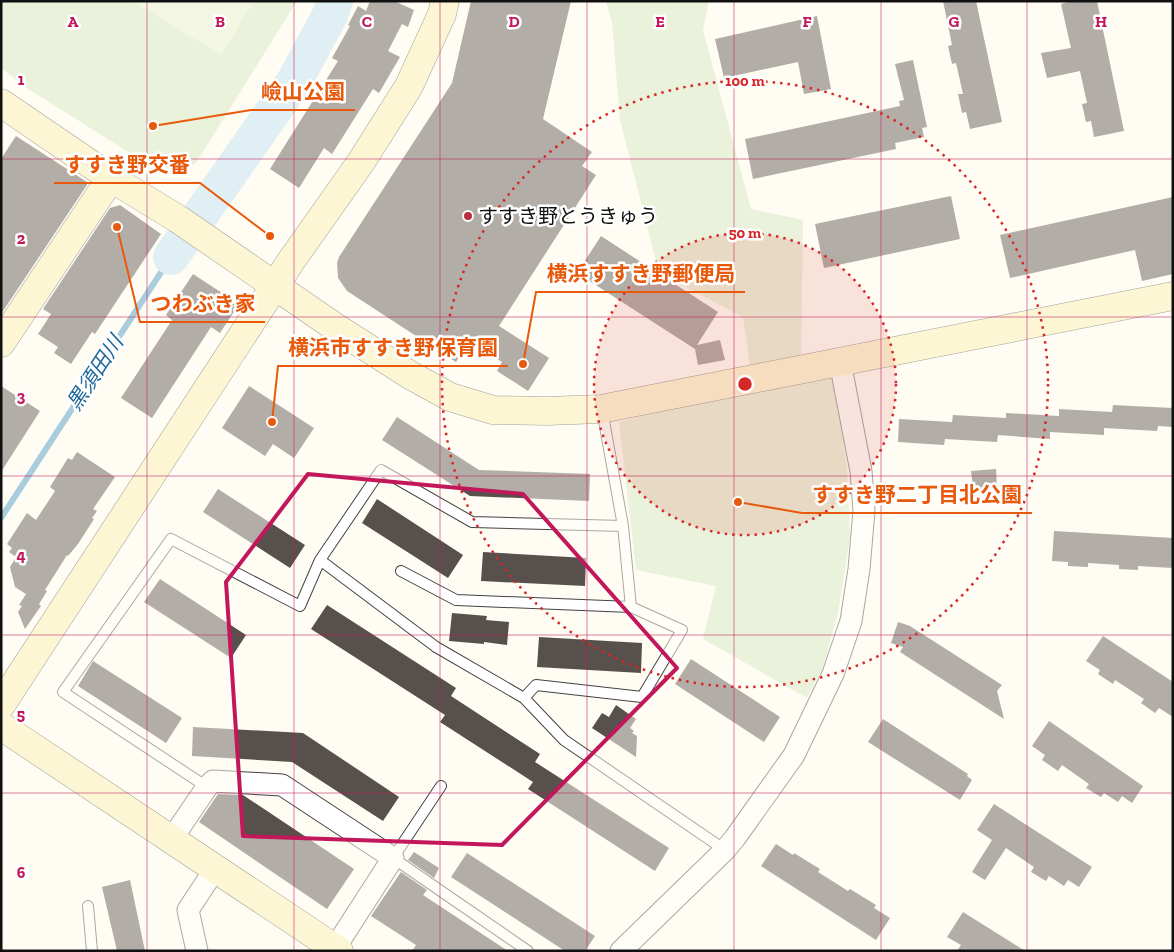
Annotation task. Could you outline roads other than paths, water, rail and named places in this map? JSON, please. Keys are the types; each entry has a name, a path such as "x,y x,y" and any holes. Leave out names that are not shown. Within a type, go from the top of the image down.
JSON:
{"street":[{"path":"1,705 275,286 361,162 409,86 442,14 445,1"},
{"path":"1,103 402,370 450,397 493,410 547,411 602,408 1173,296"},
{"path":"1,343 111,178"},
{"path":"621,951 725,850 794,755 834,674 851,621 859,569 864,511 861,471 840,362"},
{"path":"1,726 171,840 336,950 393,858 282,784 213,780 171,840"},
{"path":"197,951 188,910 215,869"}],"lane":[{"path":"602,408 623,526 631,607"},
{"path":"207,787 63,692 171,539 300,606 320,560 381,470 472,522 623,526"},
{"path":"320,560 436,647 524,698 564,740 725,850"},
{"path":"402,571 456,600 631,607 682,630 642,697 536,686 524,698"},
{"path":"441,786 393,858 528,951"},
{"path":"88,906 92,951"}],"waterway":[{"name":"黒須田川","path":"171,257 295,80 330,15 335,1"},
{"name":"黒須田川","path":"1,518 171,257"}],"place":[{"name":"嶮山公園","path":"153,126"},
{"name":"すすき野とうきゅう","path":"468,216"},
{"name":"つわぶき家","path":"117,227"},
{"name":"すすき野交番","path":"270,236"},
{"name":"横浜すすき野郵便局","path":"523,364"},
{"name":"横浜市すすき野保育園","path":"272,422"},
{"name":"すすき野二丁目北公園","path":"738,502"}]}
